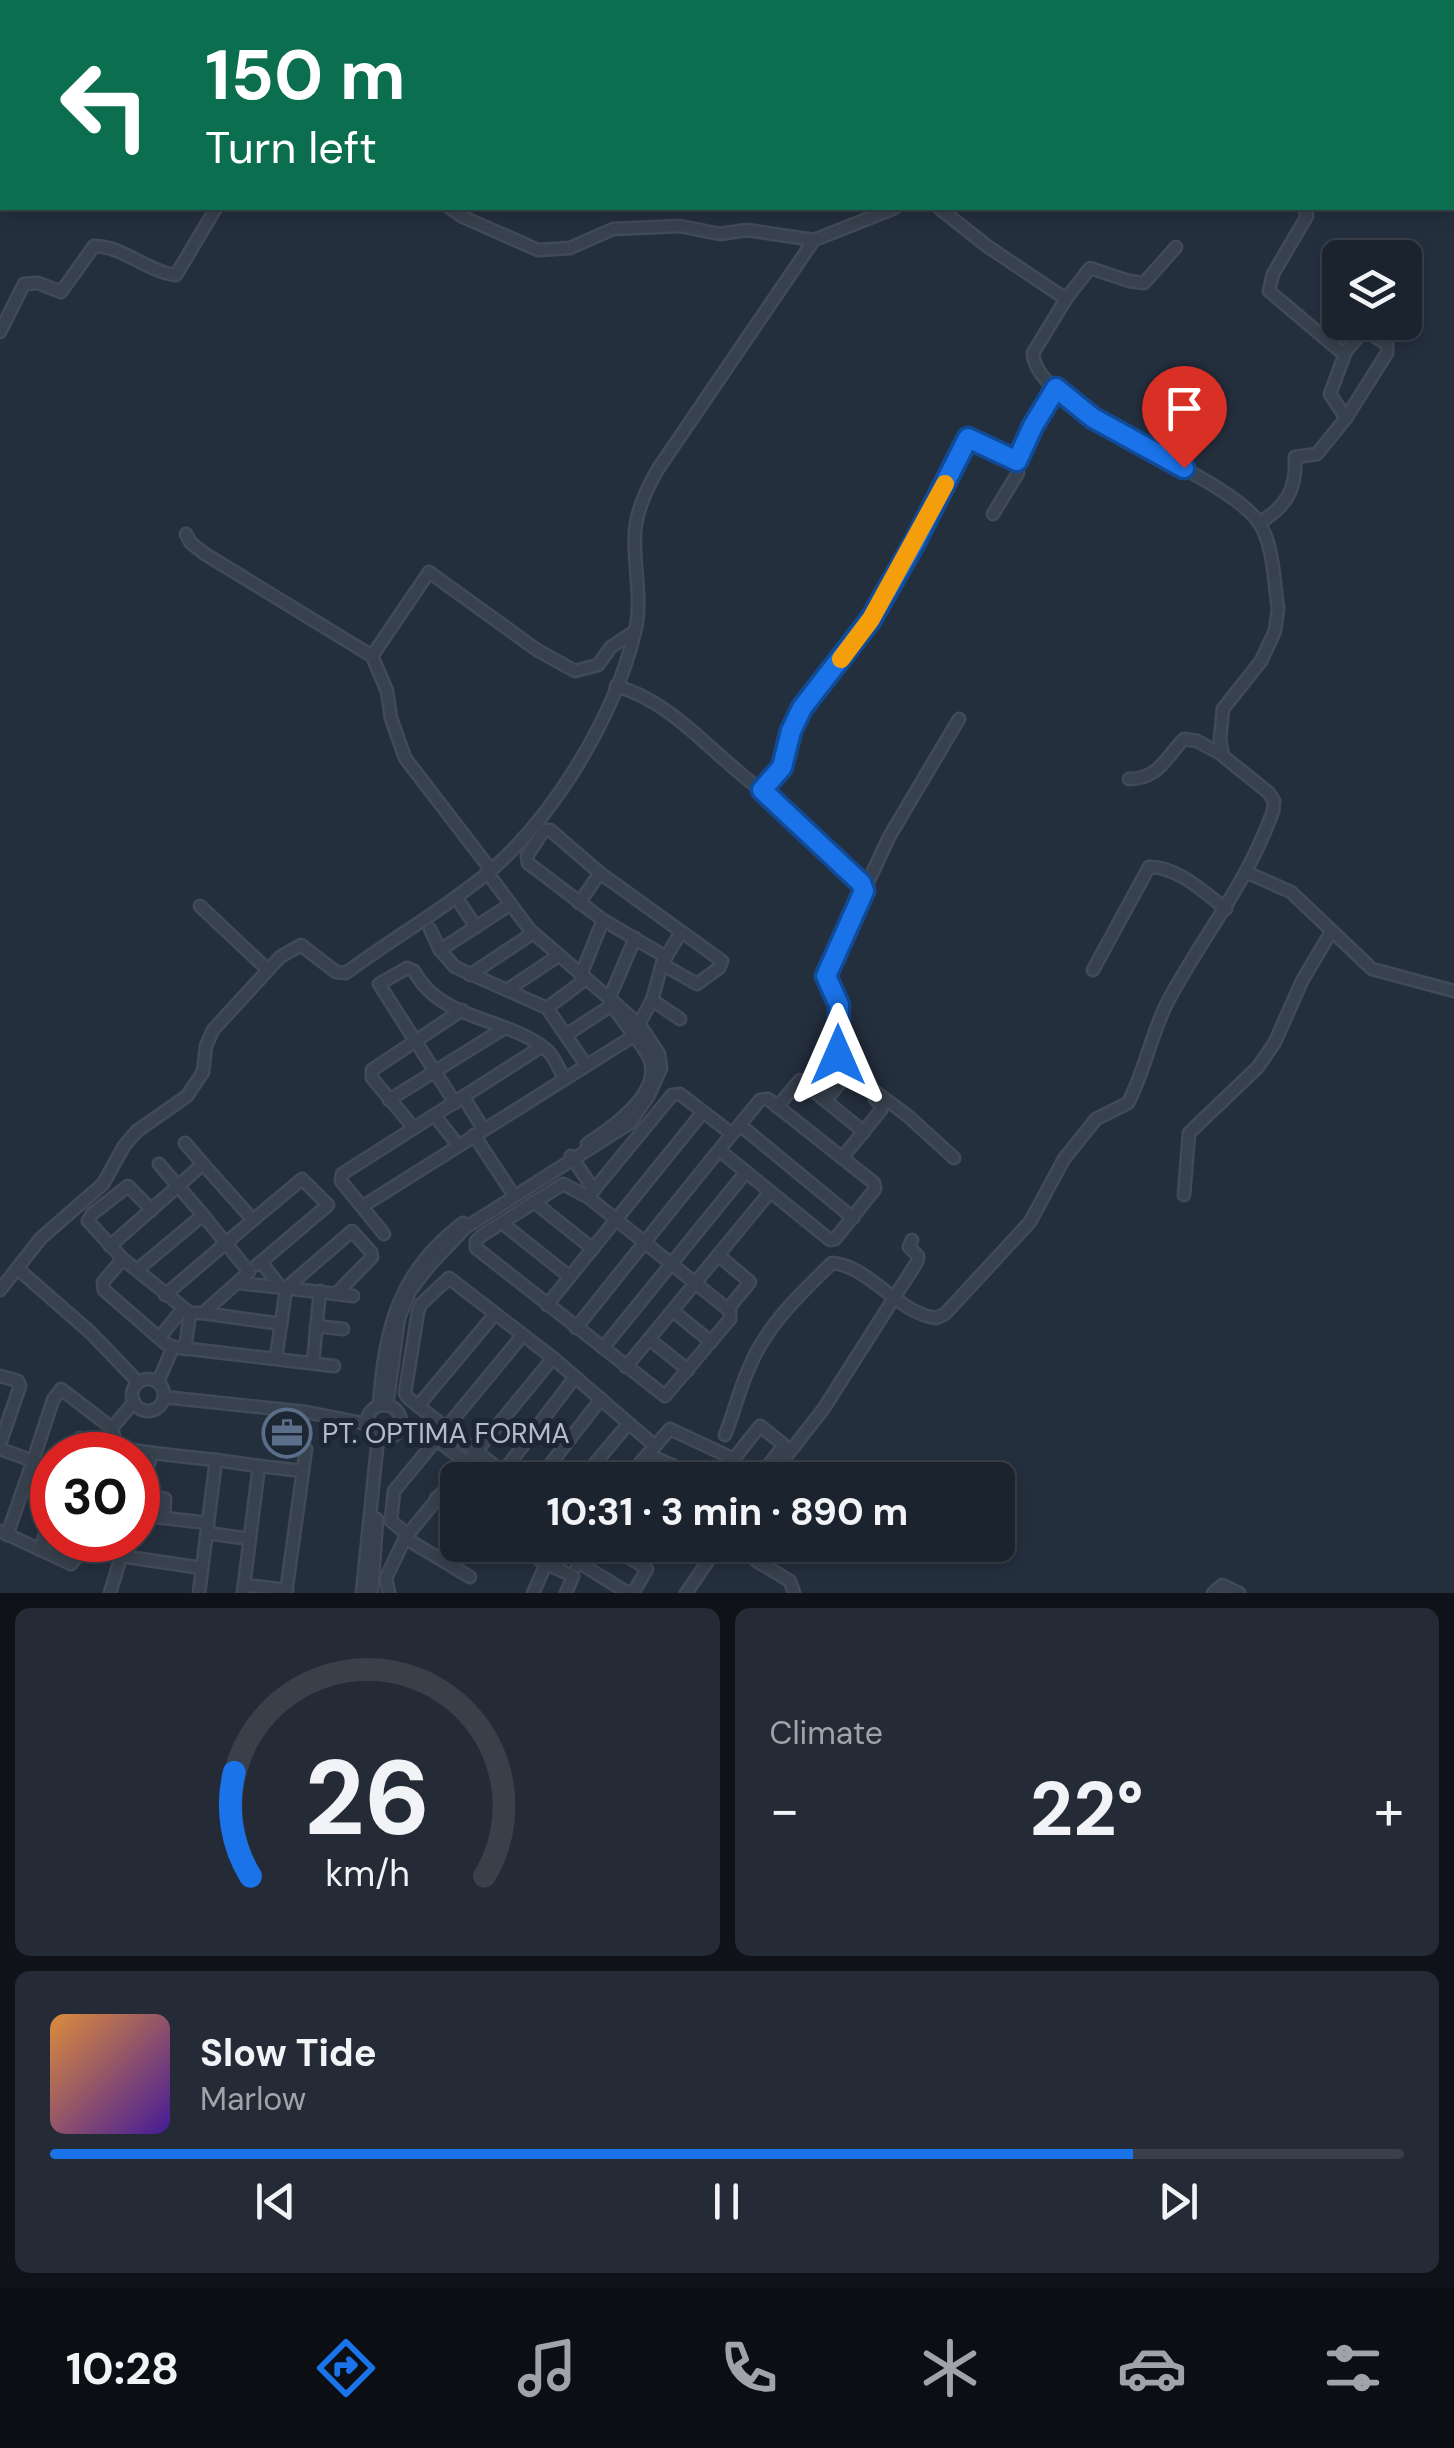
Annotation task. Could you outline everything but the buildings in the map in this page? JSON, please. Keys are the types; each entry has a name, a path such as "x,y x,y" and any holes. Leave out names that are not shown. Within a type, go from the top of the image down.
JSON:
{"street":[{"path":"0,332 24,284 61,292 94,246 106,246 176,276 215,210"},
{"path":"453,210 538,250 570,248 605,231 680,226 720,234 747,230 814,240 890,210"},
{"path":"942,210 1066,298"},
{"path":"1305,210 1307,216 1273,274 1269,291 1332,346 1346,351"},
{"path":"0,1290 41,1238 103,1184 137,1131 186,1096 203,1072 206,1046 213,1030 280,957 301,946 336,972 346,973 492,874 558,794 600,725 635,631 639,608 634,530 644,496 720,374 814,240"},
{"path":"1176,247 1144,282 1090,268 1066,298 1033,352 1036,366 1093,418 1219,489 1259,523 1267,546 1278,622 1261,661 1223,709 1222,754"},
{"path":"1259,523 1287,501 1293,491 1295,457 1317,454 1346,418 1388,350 1382,340 1364,330 1346,351 1330,394 1346,418"},
{"path":"993,514 1018,473 1017,461 1056,388"},
{"path":"762,790 782,767 791,731 802,708 871,619 966,439 1017,461"},
{"path":"186,534 205,554 372,656 387,691 403,754 533,933 640,1025 662,1063 649,1095 630,1123 450,1233 404,1288 390,1325 383,1405"},
{"path":"372,656 429,572 537,650 575,670 598,665 610,646 635,631"},
{"path":"616,686 693,730 861,883 864,891"},
{"path":"954,1158 838,1060 839,1005 826,976 889,838 959,718"},
{"path":"725,1435 748,1370 772,1328 832,1263 851,1269 926,1316 941,1317 1023,1231 1064,1159 1096,1118 1128,1102 1165,1006 1195,952 1248,873 1274,801 1263,787 1222,754 1184,739 1158,770 1144,778 1129,778"},
{"path":"550,830 600,873 718,955 722,964 693,984 635,938 579,903 528,864 527,856 540,834 550,830"},
{"path":"1093,970 1150,867 1183,878 1227,907"},
{"path":"579,903 600,873"},
{"path":"1248,873 1291,892 1378,972 1454,991"},
{"path":"460,903 476,927"},
{"path":"440,950 511,904"},
{"path":"200,906 268,970"},
{"path":"546,1008 584,977 604,920"},
{"path":"430,929 450,963 546,1008 586,1065"},
{"path":"363,1206 632,1037 652,1000 664,961 681,932"},
{"path":"1184,1195 1189,1132 1258,1067 1275,1042 1302,981 1331,932"},
{"path":"470,974 533,933"},
{"path":"566,1035 612,1002 635,938"},
{"path":"508,990 558,956"},
{"path":"512,1192 460,1100 435,1073 379,984 410,968 429,994 542,1047 551,1054 564,1078"},
{"path":"652,1000 680,1019"},
{"path":"383,1405 399,1318 410,1291 429,1266 465,1228 624,1119 644,1090 650,1060 612,1002"},
{"path":"414,1128 372,1078 372,1070 462,1010"},
{"path":"389,1100 503,1029"},
{"path":"384,1234 340,1180 342,1174 542,1047"},
{"path":"826,1100 846,1078 881,1104 881,1110 842,1158"},
{"path":"777,1106 800,1080 864,1132"},
{"path":"591,1194 672,1094 680,1094 736,1129 853,1218"},
{"path":"576,1328 718,1150 760,1100 777,1106 876,1186 835,1240 830,1240 718,1150"},
{"path":"548,1305 704,1112"},
{"path":"435,1116 458,1145"},
{"path":"185,1143 253,1220"},
{"path":"572,1158 591,1194 616,1220 728,1309 730,1319 666,1396 476,1248 481,1236 563,1184 591,1194"},
{"path":"159,1164 249,1272"},
{"path":"110,1246 204,1164"},
{"path":"603,1348 746,1172"},
{"path":"165,1295 302,1179 328,1205 203,1313"},
{"path":"152,1210 128,1186 92,1214 88,1222 123,1259 186,1312 281,1324"},
{"path":"626,1367 770,1192"},
{"path":"534,1202 592,1249"},
{"path":"138,1270 202,1215"},
{"path":"502,1223 570,1277"},
{"path":"282,1287 352,1231 372,1257 337,1293"},
{"path":"782,1462 824,1408 918,1260 909,1248 912,1240"},
{"path":"718,1255 750,1282 728,1309"},
{"path":"123,1259 102,1282 104,1290 159,1338 179,1348 334,1366"},
{"path":"261,1262 282,1287 276,1357"},
{"path":"18,1268 138,1382"},
{"path":"490,1462 408,1398 405,1386 421,1304 448,1278 553,1358 654,1451 673,1462"},
{"path":"238,1283 352,1296"},
{"path":"312,1362 320,1291"},
{"path":"672,1311 711,1342"},
{"path":"159,1338 186,1312"},
{"path":"158,1382 179,1348 186,1312"},
{"path":"418,1406 495,1314"},
{"path":"316,1326 343,1329"},
{"path":"470,1577 391,1522 394,1492 522,1336"},
{"path":"649,1339 688,1370"},
{"path":"400,1426 428,1433 466,1462 553,1358"},
{"path":"0,1376 22,1383 5,1414 0,1446 30,1460"},
{"path":"511,1462 575,1377"},
{"path":"52,1380 113,1432"},
{"path":"138,1382 158,1382 164,1396 162,1404 154,1410 140,1409 132,1391 138,1382"},
{"path":"43,1432 53,1400 61,1389"},
{"path":"164,1396 306,1412 367,1424 382,1438"},
{"path":"552,1462 601,1399"},
{"path":"112,1428 134,1402"},
{"path":"367,1424 369,1412 383,1405 396,1410 400,1426 395,1434 382,1438"},
{"path":"81,1432 88,1412"},
{"path":"596,1462 628,1424"},
{"path":"732,1462 760,1426 784,1445 771,1462"},
{"path":"643,1462 670,1429 734,1459"},
{"path":"362,1593 382,1438"},
{"path":"372,1593 382,1438"},
{"path":"259,1466 243,1589 286,1592 306,1449"},
{"path":"160,1453 302,1471"},
{"path":"199,1593 216,1460"},
{"path":"30,1468 4,1533 30,1545"},
{"path":"389,1593 386,1578 406,1536 440,1493"},
{"path":"160,1498 165,1499 164,1518"},
{"path":"436,1498 440,1500"},
{"path":"160,1518 250,1539"},
{"path":"110,1593 119,1562"},
{"path":"160,1562 202,1568"},
{"path":"545,1562 573,1576"},
{"path":"533,1593 554,1562"},
{"path":"566,1593 578,1562 631,1593 647,1569 636,1562"},
{"path":"686,1593 707,1562"},
{"path":"758,1562 790,1582 794,1593"},
{"path":"1214,1593 1222,1585 1239,1593"}],"slow traffic":[{"path":"841,659 871,619 945,484"}],"place":[{"name":"PT. OPTIMA FORMA","path":"287,1433"}],"route":[{"path":"838,1055 839,1005 826,976 864,891 861,883 762,790 782,767 791,731 802,708 871,619 966,439 1017,461 1056,388 1093,418 1184,468"}]}
